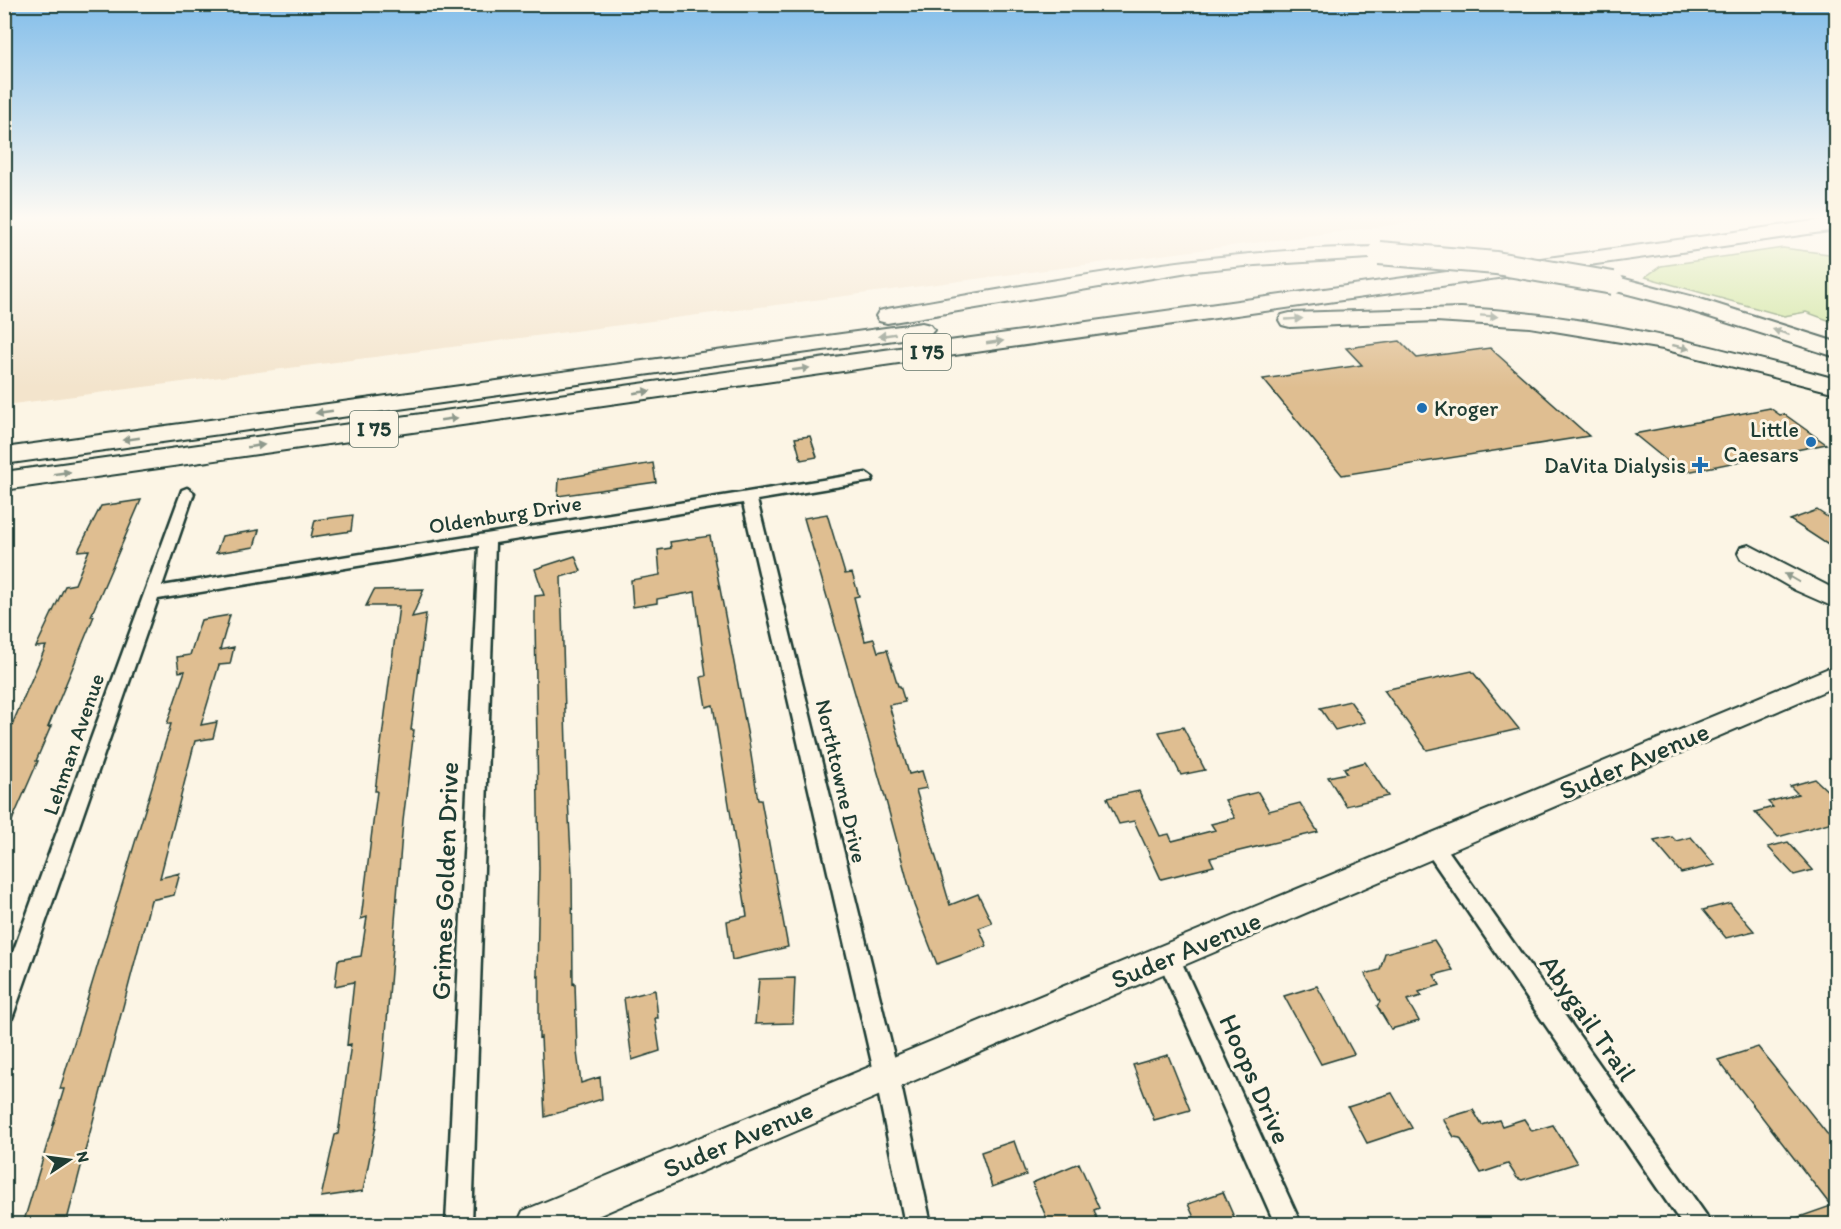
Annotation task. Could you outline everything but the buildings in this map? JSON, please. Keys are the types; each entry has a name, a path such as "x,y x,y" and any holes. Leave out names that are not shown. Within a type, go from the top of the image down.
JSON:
{"highway":[{"path":"445,396 822,327 1147,273"},
{"path":"1053,312 1336,273"},
{"name":"I 75","path":"4,481 1485,273"},
{"path":"1560,273 1613,283 1695,305 1836,350"},
{"path":"1110,326 1400,314 1511,318 1644,338 1836,386"},
{"name":"I 75","path":"4,456 959,325"}],"street":[{"name":"Oldenburg Drive","path":"151,594 866,478"},
{"name":"Lehman Avenue","path":"4,1010 187,494"},
{"name":"Northtowne Drive","path":"749,497 887,1076 918,1224"},
{"name":"Grimes Golden Drive","path":"459,1224 488,539"},
{"path":"1749,553 1836,600"},
{"name":"Suder Avenue","path":"536,1224 1836,675"},
{"name":"Abygail Trail","path":"1433,845 1697,1224"},
{"name":"Hoops Drive","path":"1168,957 1288,1224"}],"shaded area":[{"path":"5,273 1019,273 5,405"}],"green space":[{"path":"1650,273 1836,273 1836,323 1806,312 1784,316 1645,277"}],"place":[{"name":"Kroger","path":"1422,408"},
{"name":"Little Caesars","path":"1811,442"},
{"name":"DaVita Dialysis","path":"1700,465"}]}
